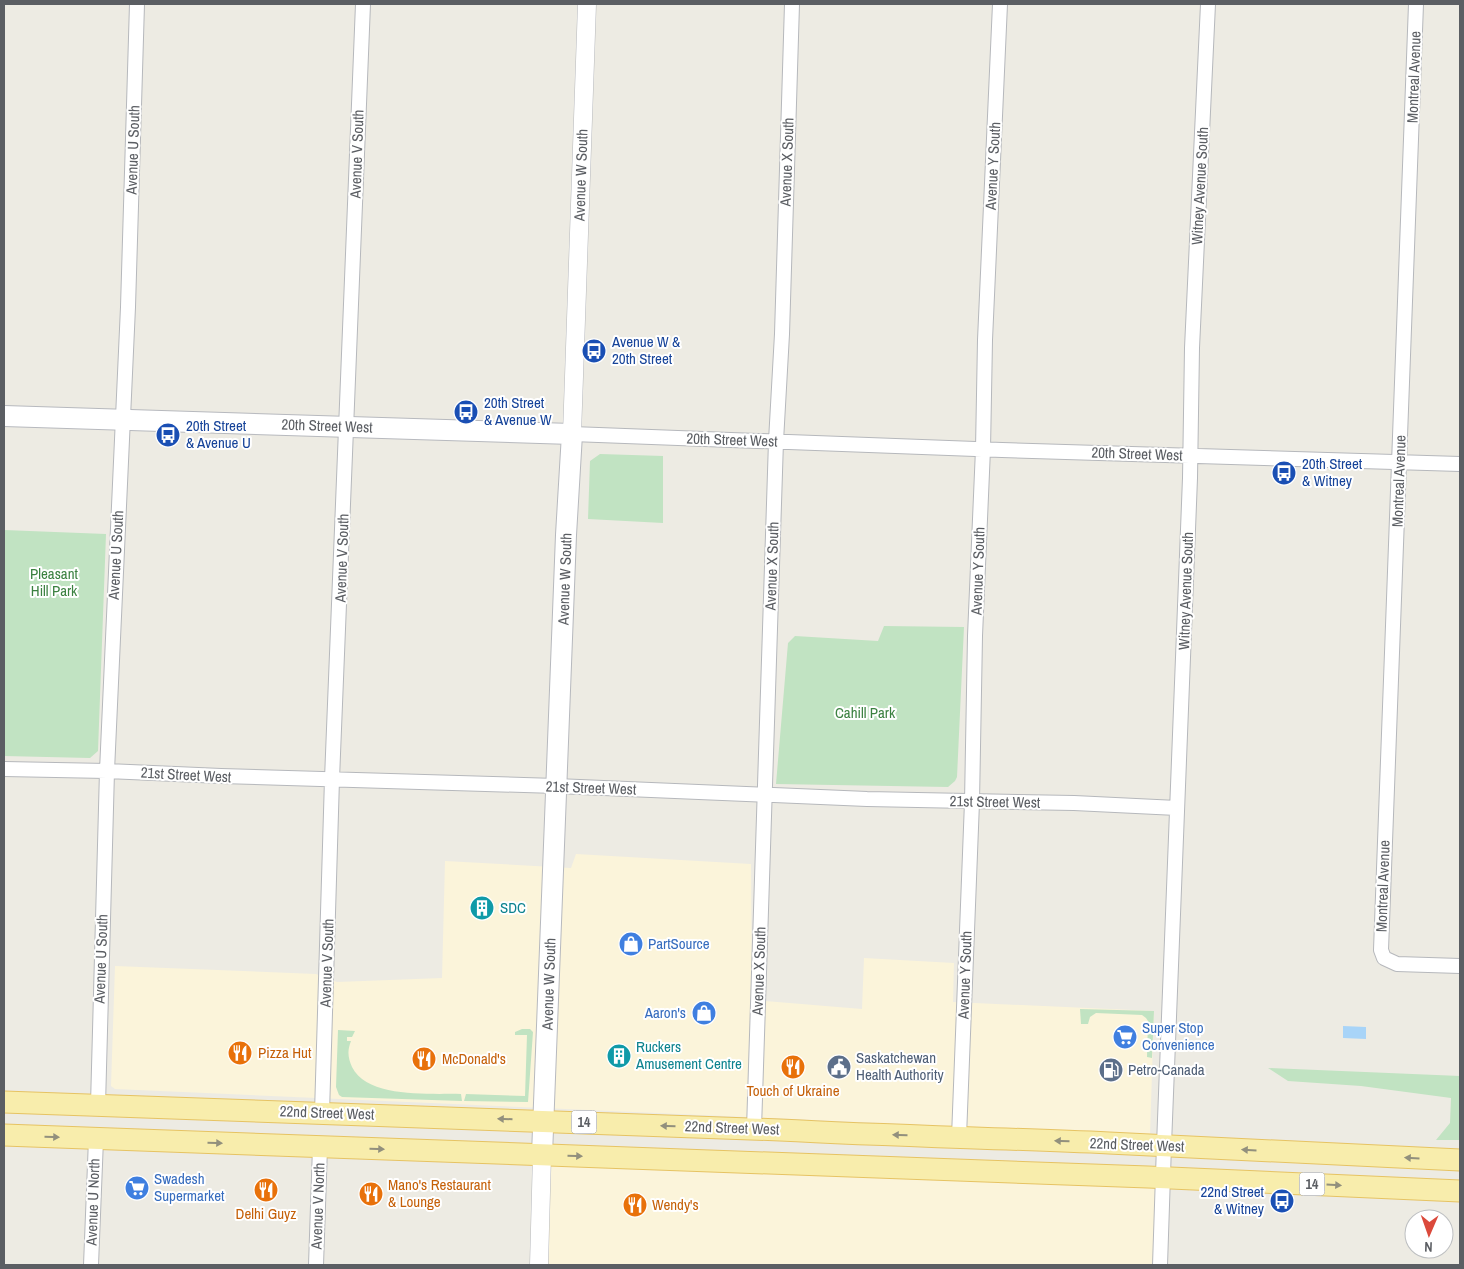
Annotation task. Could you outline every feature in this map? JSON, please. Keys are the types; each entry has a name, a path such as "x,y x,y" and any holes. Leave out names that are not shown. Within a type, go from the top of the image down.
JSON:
{"main road":[{"name":"20th Street West","path":"4,416 572,434"},
{"name":"Avenue W South","path":"542,1155 566,540 572,434"},
{"name":"22nd Street West","path":"4,1102 959,1137 1460,1160"},
{"name":"14","path":"4,1135 1163,1178 1460,1191"}],"street":[{"name":"Avenue U South","path":"98,1105 107,771 128,307 137,4"},
{"name":"Avenue V South","path":"322,1113 332,779 364,4"},
{"name":"Avenue W South","path":"572,434 587,4"},
{"name":"Avenue X South","path":"754,1129 792,4"},
{"name":"Avenue Y South","path":"959,1137 972,802 975,636 983,449 985,340 1000,4"},
{"name":"Witney Avenue South","path":"1160,1265 1191,456 1192,348 1208,4"},
{"name":"Montreal Avenue","path":"1416,4 1381,950 1384,958 1397,964 1460,966"},
{"name":"20th Street West","path":"572,434 1460,464"},
{"name":"21st Street West","path":"4,769 556,786 972,802 1074,803 1177,808"},
{"name":"Avenue U North","path":"91,1265 96,1138"},
{"name":"Avenue V North","path":"316,1265 320,1147"},
{"path":"539,1265 542,1155"}],"shaded area":[{"path":"576,854 751,864 752,1000 862,1009 864,958 954,963 953,1002 1154,1011 1150,1135 115,1089 111,1086 115,966 316,974 337,982 442,978 445,861 571,868"},
{"path":"542,1155 1163,1178 1160,1265 539,1265"}],"green space":[{"path":"600,454 663,456 663,523 588,519 590,461"},
{"name":"Pleasant Hill Park","path":"4,530 106,534 98,751 90,758 4,756"},
{"name":"Cahill Park","path":"884,626 964,627 957,777 955,781 948,787 776,784 788,643 795,636 878,641"},
{"path":"1080,1009 1154,1011 1152,1058 1147,1057 1148,1021 1142,1015 1096,1013 1090,1017 1088,1024 1081,1024"},
{"path":"522,1029 530,1029 533,1032 528,1102 464,1101 466,1094 525,1096 527,1035 515,1035 515,1032"},
{"path":"338,1030 355,1031 352,1037 347,1037 347,1041 351,1041 350,1061 360,1077 371,1085 401,1092 461,1094 462,1101 342,1097 339,1095 336,1087"},
{"path":"1268,1068 1460,1076 1460,1140 1436,1140 1450,1123 1451,1098 1361,1086 1288,1081"}],"water":[{"path":"1343,1026 1366,1027 1366,1039 1343,1038"}],"place":[{"name":"Avenue W & 20th Street","path":"594,351"},
{"name":"20th Street & Avenue W","path":"466,412"},
{"name":"20th Street & Avenue U","path":"168,435"},
{"name":"20th Street & Witney","path":"1284,473"},
{"name":"SDC","path":"482,908"},
{"name":"PartSource","path":"631,944"},
{"name":"Aaron's","path":"704,1013"},
{"name":"Super Stop Convenience","path":"1125,1037"},
{"name":"Pizza Hut","path":"240,1053"},
{"name":"Ruckers Amusement Centre","path":"619,1056"},
{"name":"McDonald's","path":"424,1059"},
{"name":"Touch of Ukraine","path":"793,1067"},
{"name":"Saskatchewan Health Authority","path":"839,1067"},
{"name":"Petro-Canada","path":"1111,1070"},
{"name":"Swadesh Supermarket","path":"137,1188"},
{"name":"Delhi Guyz","path":"266,1190"},
{"name":"Mano's Restaurant & Lounge","path":"371,1194"},
{"name":"22nd Street & Witney","path":"1282,1201"},
{"name":"Wendy's","path":"635,1205"}]}
